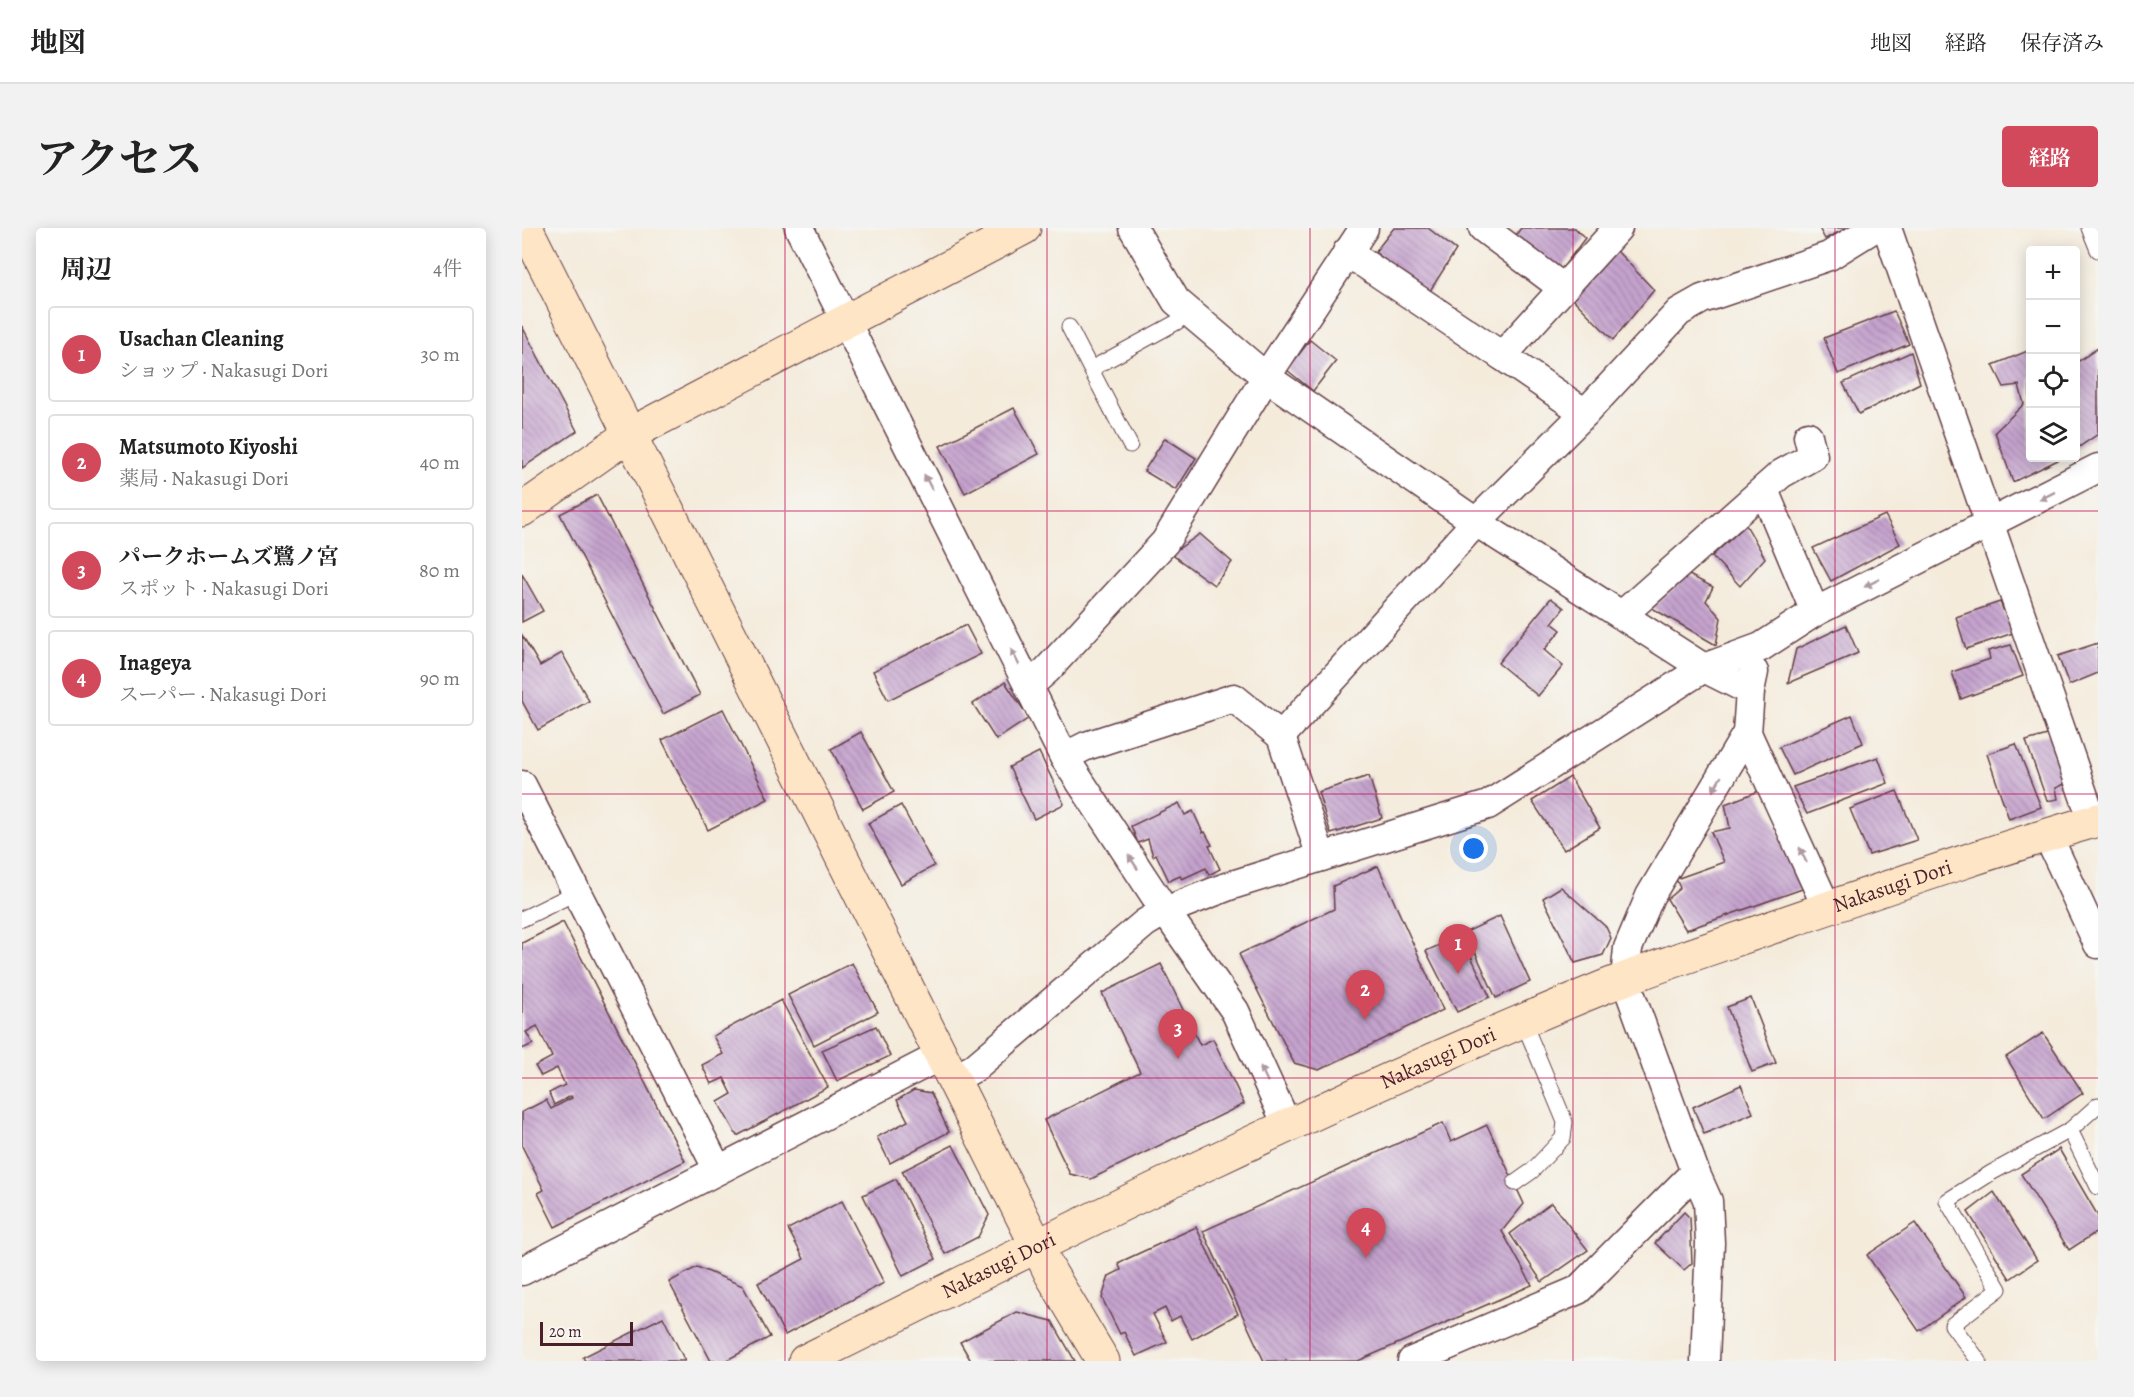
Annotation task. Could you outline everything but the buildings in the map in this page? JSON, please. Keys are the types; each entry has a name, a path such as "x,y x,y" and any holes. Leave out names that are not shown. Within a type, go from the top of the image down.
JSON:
{"street":[{"path":"526,228 1052,1274 1103,1361"},
{"path":"799,228 1030,685 1064,757 1165,911 1235,1011 1288,1127"},
{"path":"522,510 630,434 1024,228"},
{"path":"1133,228 1176,301 1266,377 1476,522 1704,668 1750,691"},
{"path":"1030,685 1047,670 1165,542 1266,377 1364,228"},
{"path":"1483,228 1563,288"},
{"path":"1502,356 1618,228"},
{"path":"1281,736 1476,522 1586,413 1679,312 1702,299 1829,255 1874,228"},
{"path":"1887,228 2092,811"},
{"path":"1347,252 1586,413"},
{"path":"1622,615 1781,474 1813,456 1808,435"},
{"path":"522,1271 718,1170 948,1067 974,1068 1145,923 1165,911 1229,886 1488,806 1704,668 1761,647 1815,612 2098,468"},
{"path":"1764,490 1815,612"},
{"path":"1705,1361 1710,1243 1708,1201 1695,1172 1625,979 1628,948 1650,896 1747,733 1750,691 1761,647"},
{"path":"1064,757 1086,746 1234,698 1281,736 1321,857"},
{"path":"1747,733 1827,908"},
{"path":"522,785 718,1170"},
{"name":"Nakasugi Dori","path":"805,1361 1038,1245 1428,1061 1625,979 2047,834 2092,811"},
{"path":"2047,834 2098,944"},
{"path":"1413,1361 1578,1290 1695,1172"}],"lane":[{"path":"2089,228 2098,250"},
{"path":"1091,369 1177,322 1187,312"},
{"path":"1069,327 1130,445"},
{"path":"522,919 575,893"},
{"path":"1515,1184 1532,1171 1563,1138 1565,1122 1523,1021"},
{"path":"1979,1361 1952,1326 2000,1289 1947,1202 1991,1173 2070,1130 2098,1105"},
{"path":"2070,1130 2098,1187"}],"place":[{"name":"Usachan Cleaning","path":"1458,974"},
{"name":"Matsumoto Kiyoshi","path":"1365,1020"},
{"name":"パークホームズ鷺ノ宮","path":"1178,1059"},
{"name":"Inageya","path":"1366,1258"}]}
